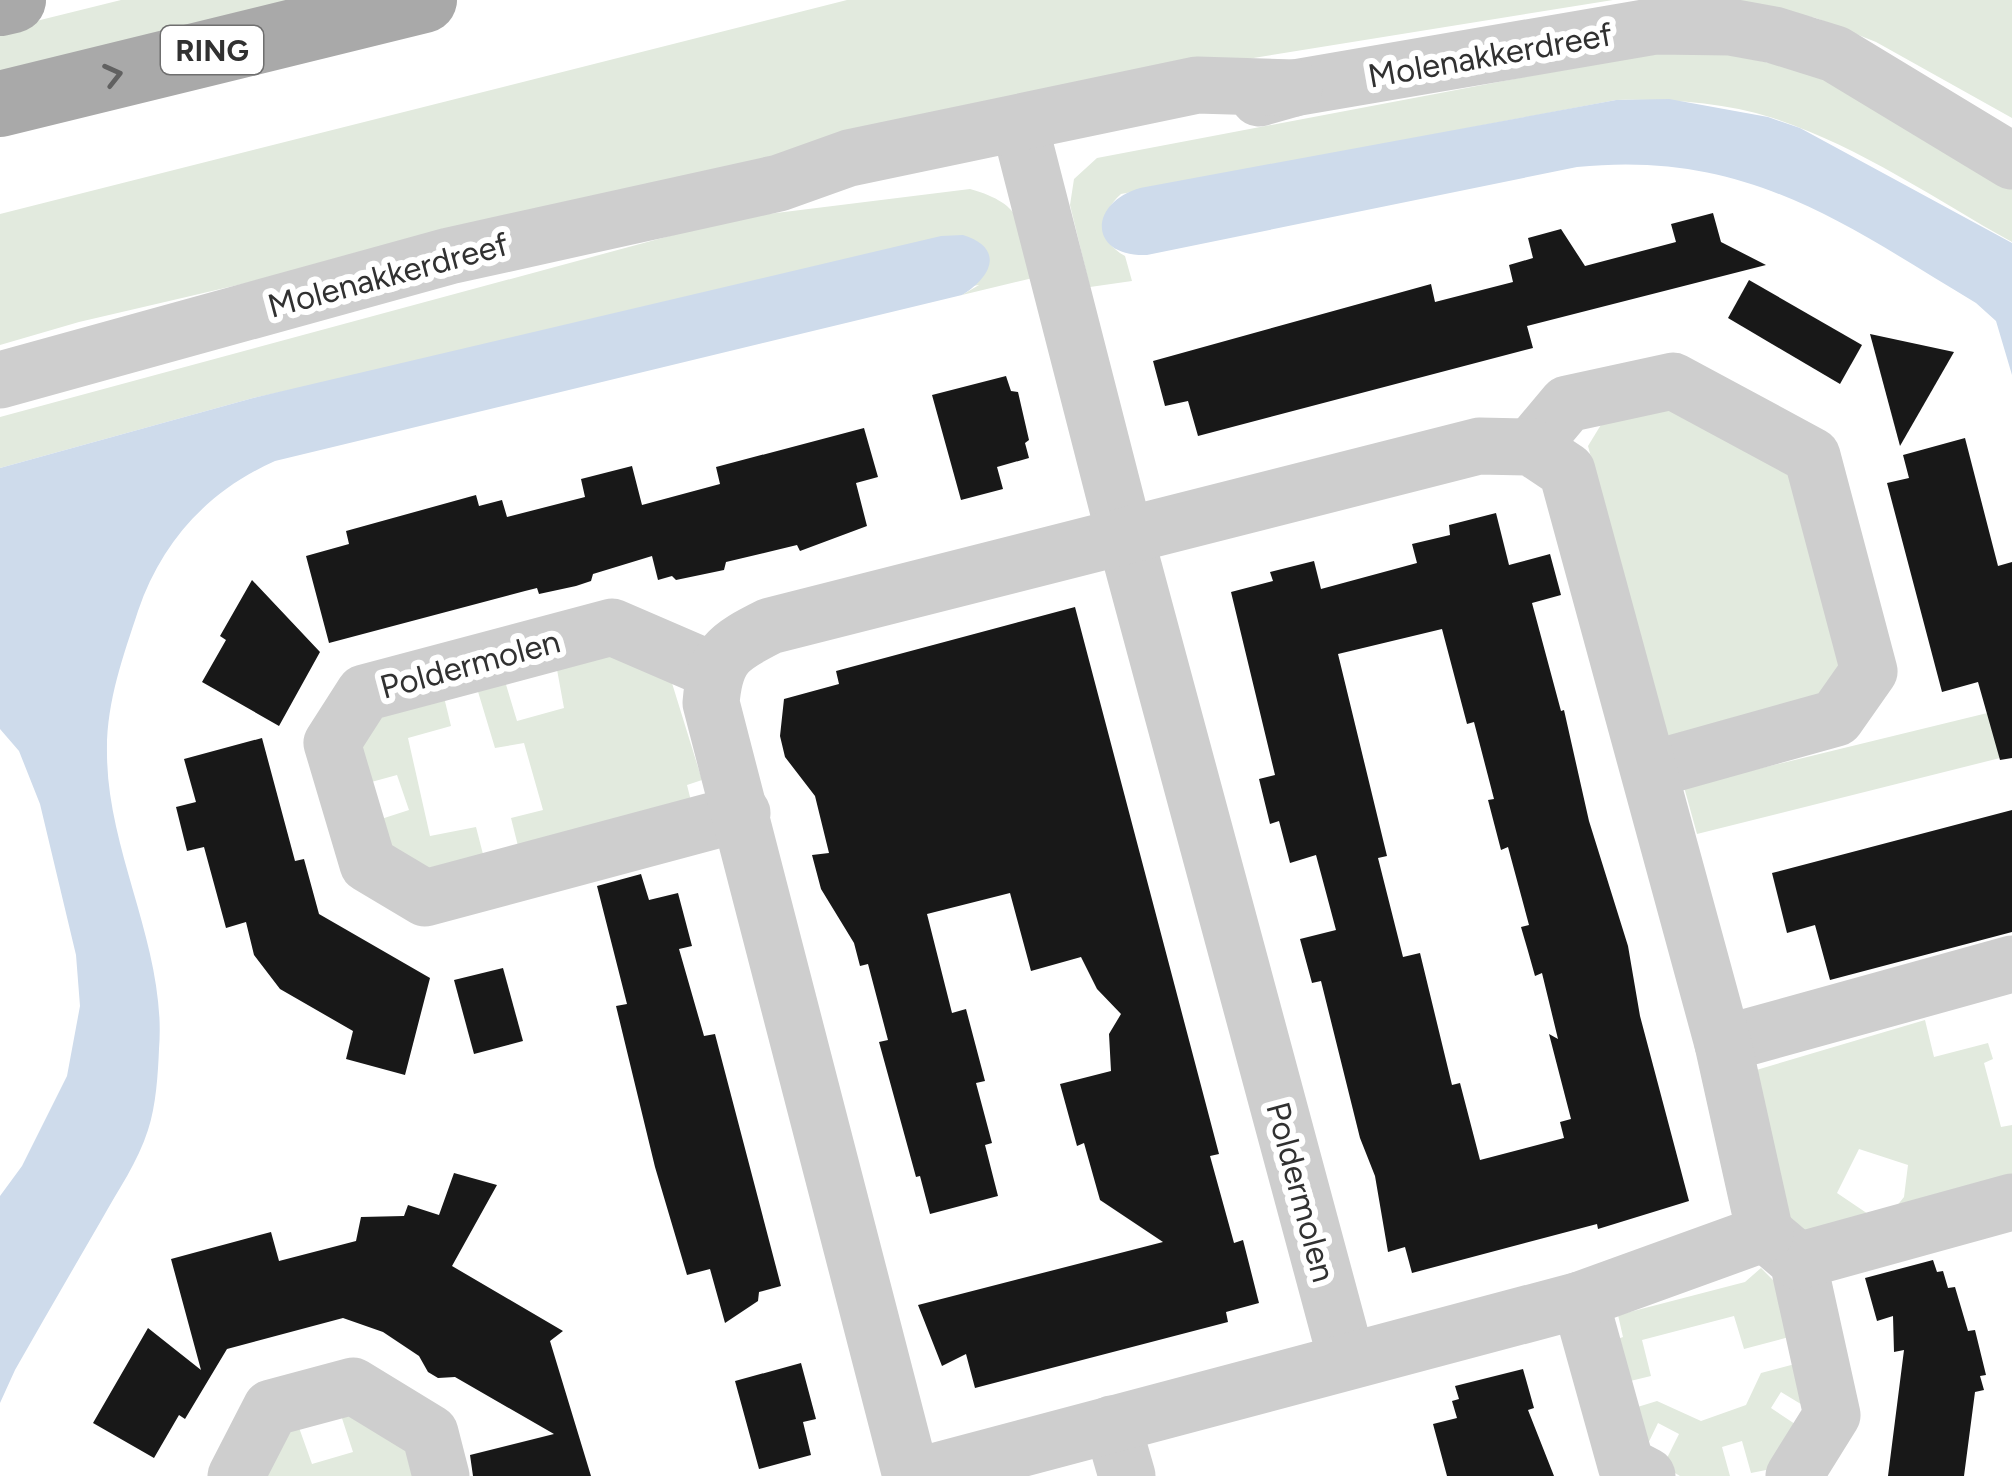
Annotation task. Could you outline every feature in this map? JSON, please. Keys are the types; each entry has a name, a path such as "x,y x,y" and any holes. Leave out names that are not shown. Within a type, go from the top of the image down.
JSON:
{"main road":[{"path":"0,3 13,0"},
{"name":"RING","path":"0,104 424,0"}],"street":[{"name":"Molenakkerdreef","path":"0,380 449,256 779,183 851,190 1023,138 1202,114 1294,88 1657,26 1730,27 1834,54 2012,161"},
{"name":"Poldermolen","path":"1023,138 1347,1361"},
{"path":"1531,447 1567,404 1673,381 1813,456 1869,671 1836,718 1650,770"},
{"path":"1794,1476 1832,1415 1782,1247 1723,1044 1567,471 1531,447 1479,446 770,626 739,641 714,671 711,703 915,1476 1119,1450 1347,1361 1782,1247 2012,1202"},
{"name":"Poldermolen","path":"714,671 612,627 364,693 332,742 368,864 425,898 742,813"},
{"path":"1723,1044 2012,964"},
{"path":"1580,1300 1626,1465 1647,1476"},
{"path":"236,1476 272,1408 353,1386 430,1433 441,1476"}],"shaded area":[{"path":"121,0 304,0 0,76 0,30"},
{"path":"847,0 1613,0 1148,75 79,322 0,345 0,214"},
{"path":"1731,0 2012,0 2012,118 1876,42 1816,18"},
{"path":"1710,50 1825,75 2012,187 2012,242 1865,158 1804,129 1734,108 1616,100 1121,194 1108,210 1105,235 1125,256 1132,281 1090,287 1070,205 1074,179 1097,158 1651,53"},
{"path":"970,189 1012,211 1023,232 1033,278 962,295 979,285 337,380 253,398 0,468 0,417 736,218"},
{"path":"1666,400 1801,478 1854,669 1839,699 1668,744 1588,446 1610,410"},
{"path":"612,651 667,667 702,780 687,785 693,809 519,850 511,818 543,810 524,743 495,748 476,685 504,678 517,721 564,708 556,664"},
{"path":"442,689 451,726 408,738 430,836 476,827 485,862 419,879 386,859 375,821 409,810 397,775 364,784 354,747 373,708"},
{"path":"2012,707 2012,755 1697,834 1684,787"},
{"path":"1925,1020 1934,1057 1988,1043 1993,1059 1984,1063 2001,1127 2012,1125 2012,1179 1892,1212 1904,1197 1908,1165 1859,1149 1837,1193 1874,1218 1816,1238 1788,1225 1753,1071"},
{"path":"1761,1268 1775,1282 1789,1337 1744,1349 1734,1316 1642,1340 1651,1376 1622,1383 1612,1341 1623,1337 1618,1315 1745,1282"},
{"path":"1795,1364 1809,1409 1781,1392 1771,1408 1798,1426 1776,1468 1751,1473 1742,1441 1722,1447 1730,1476 1680,1476 1663,1466 1679,1434 1658,1423 1642,1456 1631,1409 1657,1401 1701,1421 1746,1405 1761,1373"},
{"path":"339,1409 416,1447 423,1476 251,1476 297,1422 312,1464 353,1452"}],"water":[{"path":"1669,99 1768,117 1800,128 2012,243 2012,375 1996,321 1976,303 1834,219 1741,181 1691,170 1577,167 1147,255 1114,247 1102,228 1111,205 1140,188 1616,100"},
{"path":"963,235 985,247 990,263 981,280 962,295 275,461 229,487 190,521 160,562 138,611 116,680 107,734 116,827 146,937 159,1011 153,1111 133,1165 0,1403 0,1196 22,1166 67,1076 80,1006 76,955 40,804 19,751 0,729 0,468 253,398 941,236"}],"building":[{"path":"1713,213 1721,242 1766,265 1527,326 1533,348 1198,436 1188,401 1165,406 1153,361 1431,284 1435,302 1513,282 1509,265 1533,258 1528,238 1561,229 1585,266 1676,242 1671,224"},
{"path":"1749,280 1862,345 1840,384 1728,318"},
{"path":"1870,334 1954,352 1900,446"},
{"path":"1006,376 1011,391 1018,392 1029,458 997,467 1003,489 961,500 932,395"},
{"path":"864,428 878,477 856,483 867,526 800,551 797,545 726,562 724,570 676,580 672,576 658,580 652,556 593,574 591,581 576,586 539,594 537,588 329,643 306,556 349,544 346,531 476,495 479,506 502,500 507,517 585,497 581,479 632,466 642,505 720,484 716,467"},
{"path":"1965,438 1998,566 2012,562 2012,758 2000,760 1978,682 1942,692 1887,483 1909,478 1903,455"},
{"path":"1496,513 1509,565 1550,554 1561,595 1532,603 1564,710 1589,821 1628,946 1640,1016 1689,1201 1598,1229 1597,1224 1412,1273 1405,1247 1388,1252 1375,1176 1360,1138 1321,981 1312,983 1300,939 1336,930 1316,855 1290,863 1279,821 1270,824 1259,779 1275,775 1231,592 1273,581 1270,572 1314,561 1321,589 1417,563 1412,544 1450,535 1449,525","holes":["1442,629 1467,724 1474,722 1494,799 1488,800 1501,850 1508,847 1529,925 1521,927 1535,976 1542,973 1558,1039 1549,1034 1571,1119 1560,1122 1564,1138 1480,1160 1460,1083 1452,1085 1420,953 1403,957 1378,858 1387,856 1338,654"]},
{"path":"252,580 320,652 279,726 202,682 226,640 220,636"},
{"path":"1075,607 1219,1154 1210,1156 1234,1243 1243,1240 1259,1303 1226,1312 1228,1322 975,1388 966,1354 942,1366 918,1305 1163,1242 1100,1200 1084,1143 1077,1146 1060,1084 1111,1071 1109,1034 1121,1014 1097,989 1081,957 1031,971 1010,893 927,914 952,1013 966,1009 985,1081 976,1083 992,1143 985,1145 998,1196 930,1214 879,1042 888,1040 868,964 860,966 854,943 821,889 812,855 829,853 815,796 785,757 780,736 784,699 839,684 836,671"},
{"path":"262,738 295,861 304,859 319,914 430,978 405,1075 346,1059 353,1031 280,989 254,955 246,922 226,928 204,847 187,851 176,807 196,802 184,759"},
{"path":"2012,810 2012,932 1830,980 1815,925 1787,933 1772,873"},
{"path":"641,874 649,900 678,893 692,946 679,949 704,1036 715,1034 781,1286 759,1292 758,1301 725,1323 710,1269 687,1275 616,1006 627,1004 597,886"},
{"path":"503,968 523,1041 474,1054 454,980"},
{"path":"454,1173 497,1185 452,1266 563,1331 550,1341 591,1476 473,1476 470,1455 554,1434 455,1377 438,1378 428,1372 419,1356 383,1332 343,1318 227,1349 185,1419 179,1415 154,1458 93,1423 148,1328 201,1370 171,1259 271,1232 279,1261 356,1241 361,1217 404,1216 408,1205 439,1215"},
{"path":"1933,1260 1937,1272 1943,1271 1948,1288 1955,1287 1968,1331 1975,1330 1986,1375 1980,1376 1984,1390 1975,1392 1964,1476 1888,1476 1904,1350 1894,1352 1893,1316 1877,1321 1865,1278"},
{"path":"801,1363 816,1419 803,1422 811,1455 759,1469 735,1381"},
{"path":"1523,1369 1534,1408 1528,1410 1554,1476 1447,1476 1433,1424 1457,1418 1452,1401 1459,1399 1455,1386"}]}
